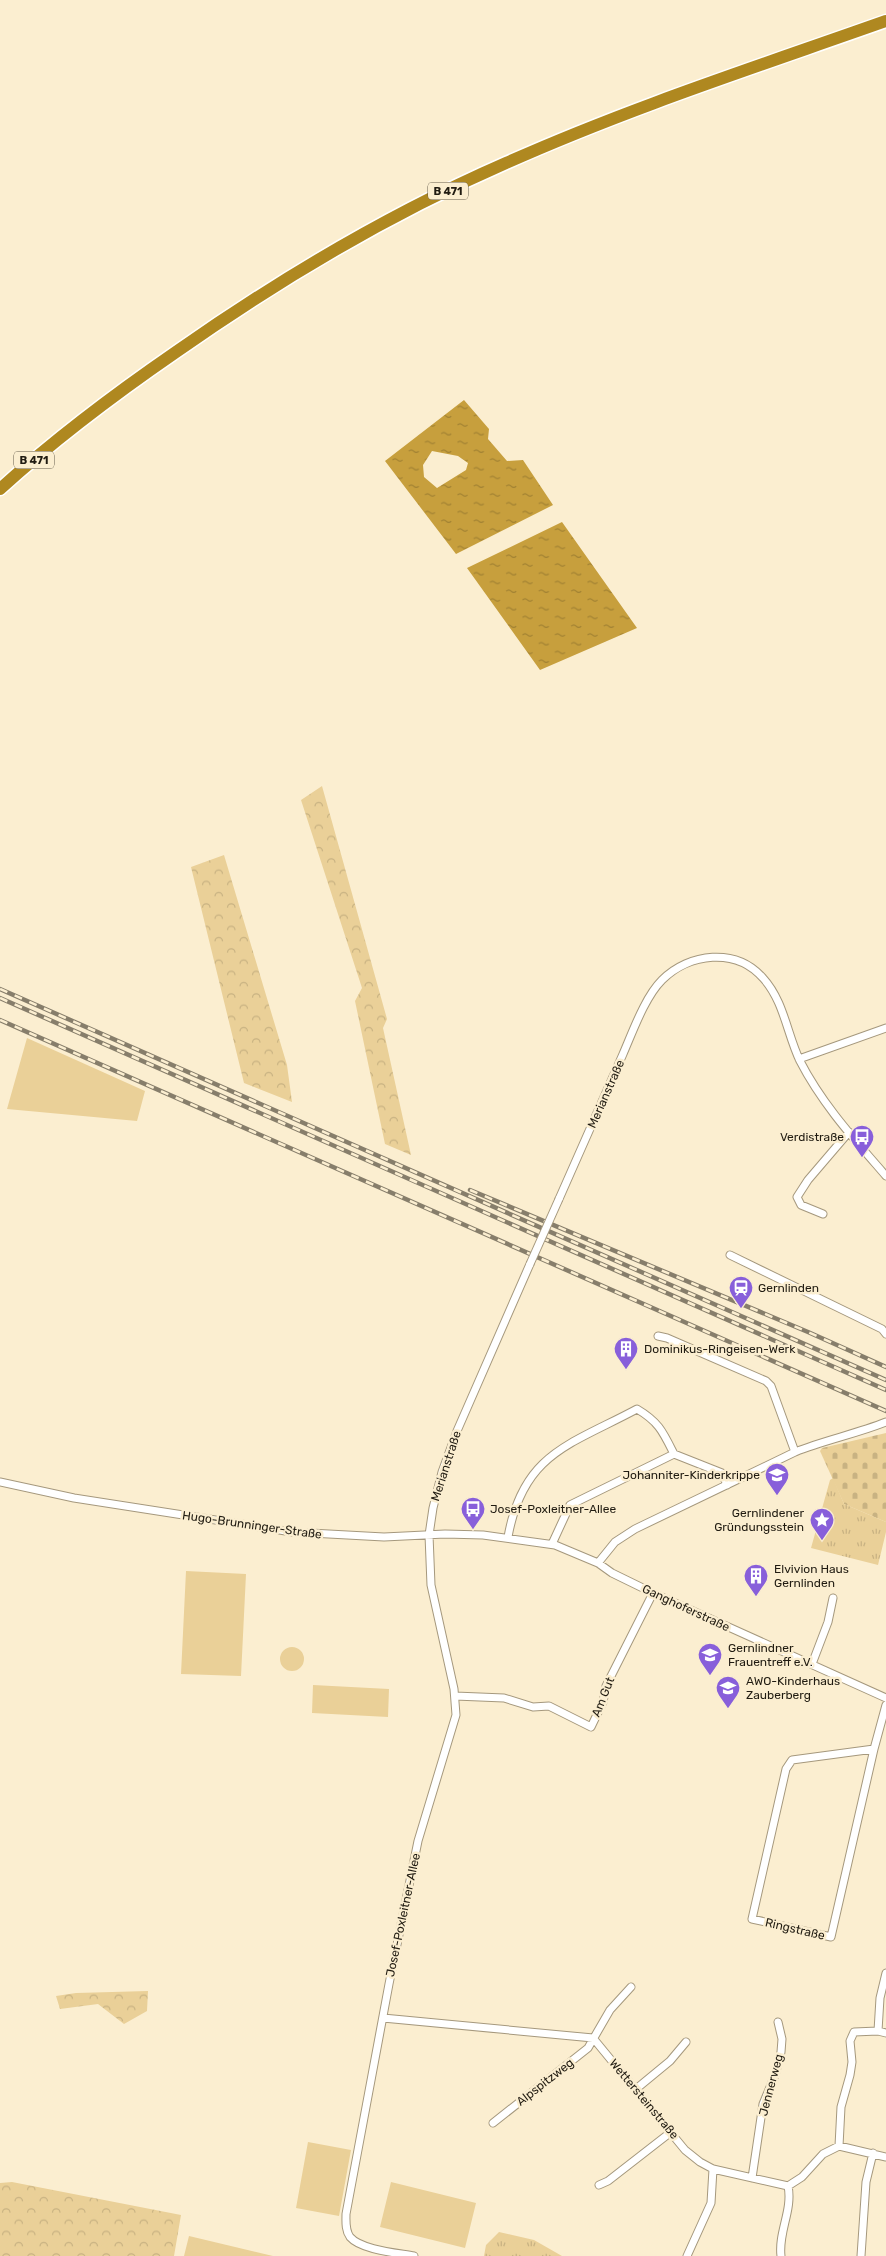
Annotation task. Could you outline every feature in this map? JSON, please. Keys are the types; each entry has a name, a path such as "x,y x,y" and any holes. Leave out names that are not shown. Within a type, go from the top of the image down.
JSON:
{"highway":[{"name":"B 471","path":"0,489 108,399 228,315 312,262 406,212 504,163 608,120 886,21"}],"street":[{"name":"Merianstraße","path":"429,1535 442,1472 457,1431 642,1010 661,981 676,968 700,958 718,956 741,962 763,978 779,1005 799,1059 817,1092 886,1176"},
{"path":"799,1059 886,1028"},
{"path":"823,1214 801,1205 797,1197 808,1180 848,1132"},
{"path":"730,1255 882,1329 886,1334"},
{"path":"658,1336 667,1338 766,1381 771,1386 795,1452"},
{"path":"508,1537 512,1516 520,1493 538,1466 555,1452 638,1408 654,1418 661,1427 674,1454 722,1473 727,1485"},
{"path":"598,1563 624,1534 816,1443 857,1434 886,1422"},
{"path":"552,1544 570,1504 674,1454"},
{"name":"Hugo-Brunninger-Straße","path":"0,1482 74,1498 292,1532 384,1537 474,1534 508,1537 552,1544 598,1563"},
{"name":"Josef-Poxleitner-Allee","path":"414,2256 365,2246 350,2237 346,2227 346,2214 418,1841 456,1715 455,1696 432,1585 429,1535"},
{"name":"Ganghoferstraße","path":"598,1563 612,1573 653,1593 886,1698"},
{"name":"Am Gut","path":"455,1696 504,1698 533,1707 549,1706 591,1727 603,1702 606,1686 653,1593"},
{"path":"812,1664 828,1622 833,1598"},
{"name":"Ringstraße","path":"874,1749 792,1760 786,1769 752,1919 831,1937 874,1749 886,1705"},
{"path":"878,2031 880,1998 886,1974"},
{"name":"Alpspitzweg","path":"493,2123 588,2048 610,2010 631,1986"},
{"path":"383,2018 593,2038"},
{"name":"Jennerweg","path":"752,2178 763,2104 775,2075 781,2052 782,2039 778,2022"},
{"path":"839,2146 841,2107 852,2062 850,2041 854,2032 878,2031 886,2033"},
{"name":"Wettersteinstraße","path":"593,2038 685,2150 700,2162 713,2169 788,2186"},
{"path":"636,2089 670,2061 686,2042"},
{"path":"600,2186 671,2132"},
{"path":"781,2256 782,2232 790,2197 788,2186 802,2177 823,2154 839,2146 886,2156"},
{"path":"860,2256 866,2182 873,2153"},
{"path":"688,2256 710,2203 713,2169"}],"green space":[{"path":"322,786 387,1019 383,1028 411,1155 385,1144 355,1001 362,988 301,800"},
{"path":"224,855 287,1065 292,1102 244,1083 191,867"},
{"path":"27,1038 145,1091 137,1121 7,1109"},
{"path":"886,1433 886,1522 844,1504 820,1451 822,1448"},
{"path":"833,1478 844,1504 886,1522 886,1532 878,1565 811,1548 830,1480"},
{"path":"186,1571 246,1574 241,1676 181,1674"},
{"path":"292,1647 300,1651 304,1659 300,1667 292,1671 284,1667 280,1659 284,1651"},
{"path":"313,1685 389,1689 388,1717 312,1713"},
{"path":"148,1991 147,2011 124,2024 98,2004 60,2009 56,1996 76,1993"},
{"path":"308,2142 351,2150 339,2216 296,2208"},
{"path":"12,2182 181,2215 174,2256 0,2256 0,2183"},
{"path":"391,2182 476,2203 465,2248 380,2227"},
{"path":"499,2232 534,2240 562,2256 484,2256 486,2245"},
{"path":"189,2236 273,2256 184,2256"}],"water":[{"path":"464,400 489,429 488,439 507,461 523,460 553,505 456,554 385,461","holes":["432,451 458,456 468,463 466,470 437,488 424,477 423,465"]},
{"path":"562,522 637,628 540,670 467,568"}],"railway":[{"path":"0,989 886,1380"},
{"path":"0,998 886,1390"},
{"path":"0,1020 886,1411"},
{"path":"470,1190 808,1332 886,1367"}],"place":[{"name":"Verdistraße","path":"862,1158"},
{"name":"Gernlinden","path":"741,1309"},
{"name":"Dominikus-Ringeisen-Werk","path":"626,1370"},
{"name":"Johanniter-Kinderkrippe","path":"777,1496"},
{"name":"Josef-Poxleitner-Allee","path":"473,1530"},
{"name":"Gernlindener Gründungsstein","path":"822,1541"},
{"name":"Elvivion Haus Gernlinden","path":"756,1597"},
{"name":"Gernlindner Frauentreff e.V.","path":"710,1676"},
{"name":"AWO-Kinderhaus Zauberberg","path":"728,1709"}]}
